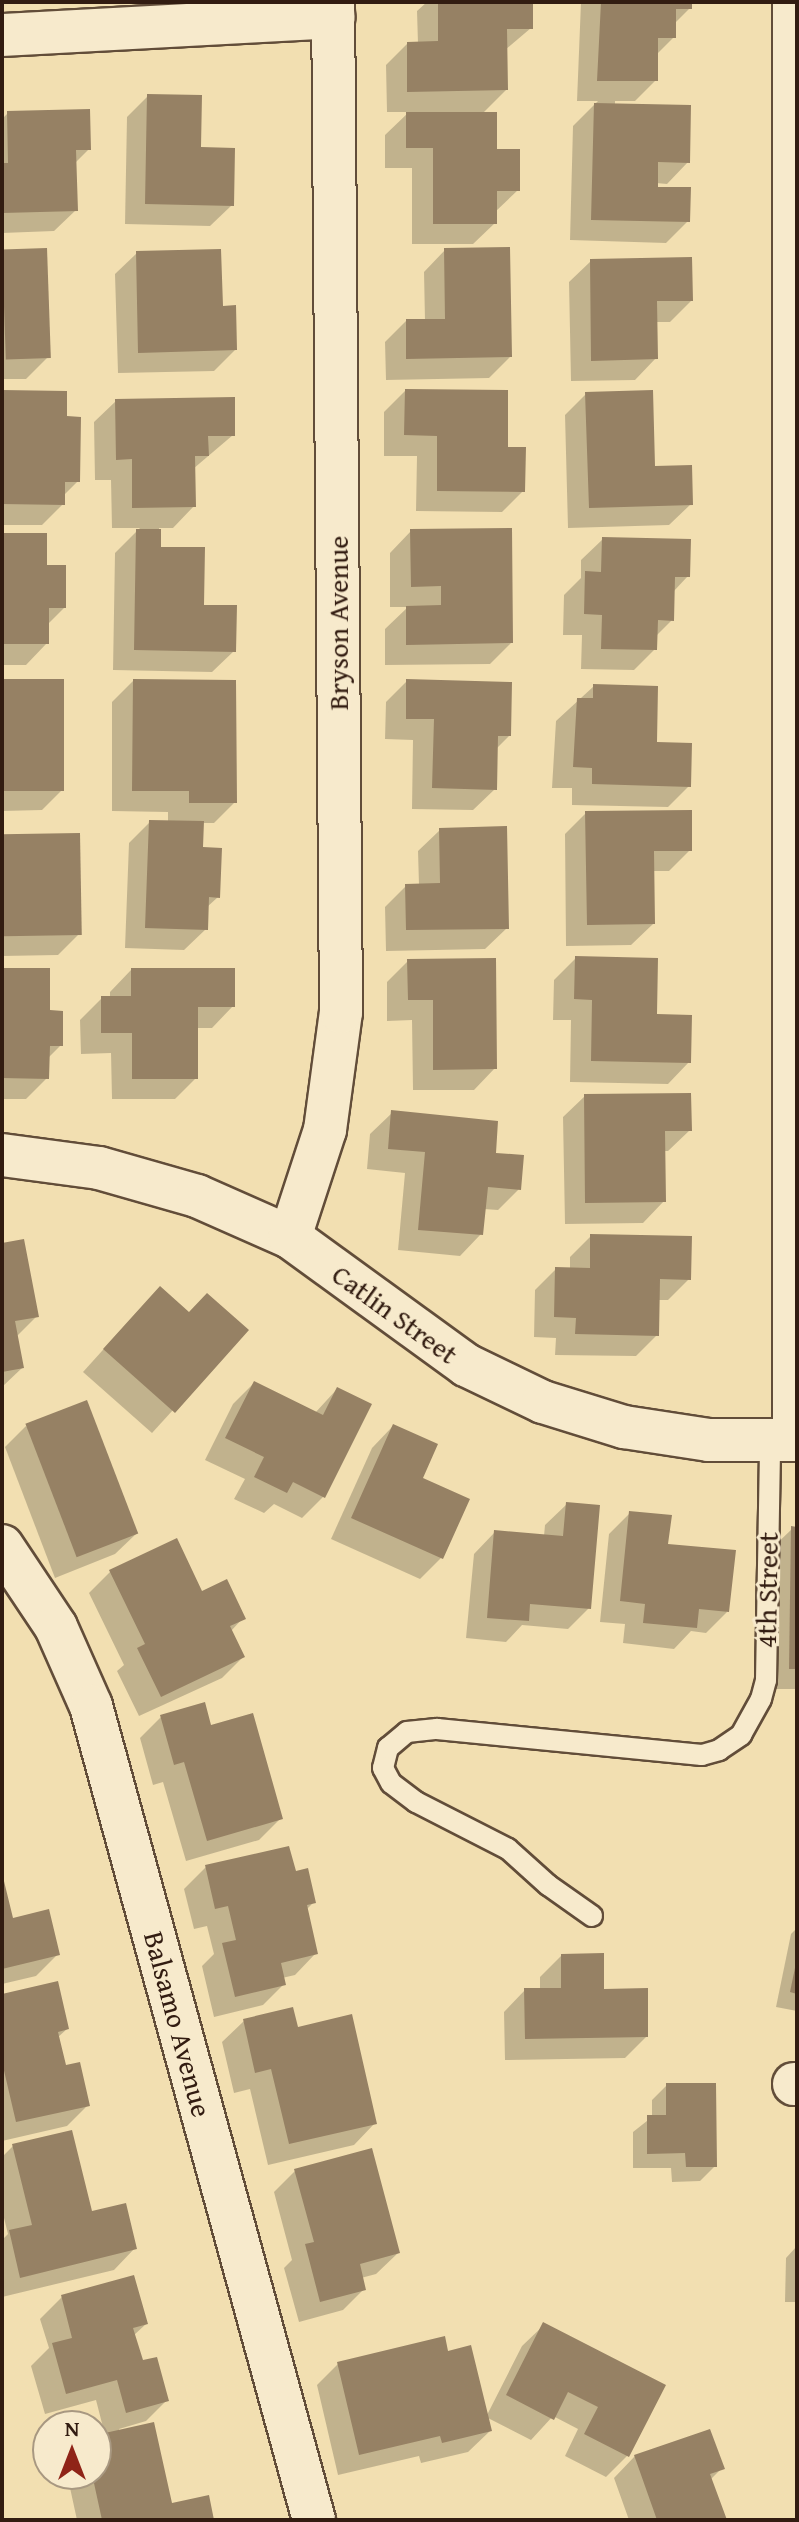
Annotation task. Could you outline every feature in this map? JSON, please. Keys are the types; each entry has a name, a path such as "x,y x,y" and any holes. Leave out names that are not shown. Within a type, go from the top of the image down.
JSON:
{"street":[{"path":"2,35 334,10"},
{"name":"Bryson Avenue","path":"290,1237 325,1130 341,1012 334,10"},
{"name":"4th Street","path":"787,1440 797,937 795,14"},
{"name":"Catlin Street","path":"2,1155 99,1168 197,1196 290,1237 466,1365 543,1402 624,1427 709,1440 787,1440"},
{"name":"Balsamo Avenue","path":"2,1546 56,1627 91,1706 314,2520"}],"lane":[{"name":"4th Street","path":"592,1916 548,1885 508,1849 416,1802 391,1783 383,1768 388,1748 407,1732 437,1729 702,1755 719,1750 741,1735 761,1699 766,1680 787,1440"}],"building":[{"path":"438,2 533,2 533,29 507,29 508,90 407,92 407,42 438,41"},
{"path":"601,2 692,2 692,9 676,9 676,38 658,38 658,81 597,81"},
{"path":"147,94 202,95 201,147 235,148 234,206 145,204"},
{"path":"594,103 691,105 690,163 658,162 658,187 691,187 690,222 591,220"},
{"path":"90,109 91,150 76,150 78,211 2,213 2,163 8,163 7,111"},
{"path":"406,112 497,112 497,149 520,149 520,191 497,191 497,224 433,224 433,148 406,148"},
{"path":"510,247 512,357 406,359 406,319 445,319 444,248"},
{"path":"47,248 51,358 6,360 2,250"},
{"path":"221,249 223,306 236,305 237,350 138,353 136,251"},
{"path":"692,257 693,301 657,301 658,359 591,361 590,259"},
{"path":"405,389 508,390 508,447 526,447 525,492 437,491 437,436 404,435"},
{"path":"2,390 67,391 67,416 81,417 80,482 65,482 65,505 2,504"},
{"path":"653,390 655,466 692,465 693,505 589,508 585,392"},
{"path":"235,397 235,436 208,436 209,456 195,456 196,507 132,508 132,459 116,460 115,399"},
{"path":"512,528 513,643 406,645 406,606 441,605 441,586 411,587 410,529"},
{"path":"136,529 161,529 161,547 205,547 204,605 237,605 236,652 134,650"},
{"path":"2,533 47,533 47,565 66,565 66,608 49,608 49,644 2,644"},
{"path":"602,537 691,539 690,577 675,577 674,621 658,620 657,650 601,649 602,615 584,614 585,571 601,572"},
{"path":"2,679 64,679 64,791 2,791"},
{"path":"133,679 236,680 237,803 189,803 189,791 132,791"},
{"path":"406,679 512,682 511,736 498,736 497,790 432,788 434,719 406,719"},
{"path":"593,684 658,686 657,742 692,743 691,787 592,784 592,768 573,767 577,698 593,698"},
{"path":"692,810 692,851 654,851 655,924 587,925 585,811"},
{"path":"149,820 204,821 203,847 222,848 220,898 209,897 208,930 145,928"},
{"path":"507,826 509,929 406,930 405,884 440,883 439,828"},
{"path":"80,833 82,935 4,936 2,834"},
{"path":"575,956 658,958 657,1014 692,1015 691,1063 591,1061 592,1000 574,999"},
{"path":"496,958 497,1069 433,1070 433,1000 408,1000 407,959"},
{"path":"2,968 50,968 50,1010 63,1011 63,1046 50,1046 49,1079 2,1078"},
{"path":"131,968 235,968 235,1007 198,1007 198,1079 132,1079 132,1033 101,1033 101,996 131,996"},
{"path":"691,1093 692,1131 665,1131 666,1202 585,1203 584,1094"},
{"path":"391,1110 498,1121 496,1153 524,1155 521,1190 488,1187 483,1235 418,1230 425,1152 388,1149"},
{"path":"590,1234 692,1236 691,1280 660,1279 659,1336 575,1334 576,1318 554,1317 555,1267 590,1268"},
{"path":"24,1239 39,1317 15,1321 24,1368 2,1372 2,1243"},
{"path":"160,1286 189,1312 207,1293 249,1330 175,1413 103,1349"},
{"path":"254,1381 323,1415 337,1387 372,1404 325,1498 293,1482 287,1493 254,1477 264,1457 225,1438"},
{"path":"87,1400 138,1534 77,1557 25,1424"},
{"path":"393,1424 438,1444 423,1478 470,1499 443,1559 351,1518"},
{"path":"566,1502 600,1505 591,1609 530,1604 529,1621 487,1618 494,1530 563,1536"},
{"path":"629,1511 672,1515 668,1544 736,1550 729,1612 699,1609 697,1628 643,1623 645,1604 620,1601"},
{"path":"791,1526 797,1527 797,1669 789,1669"},
{"path":"177,1538 202,1591 227,1579 246,1619 230,1626 245,1657 161,1697 137,1648 145,1644 109,1570"},
{"path":"205,1702 211,1725 253,1713 283,1819 207,1841 184,1762 174,1765 160,1715"},
{"path":"289,1846 296,1871 308,1868 316,1903 307,1905 318,1954 281,1963 286,1985 235,1997 222,1943 236,1940 228,1906 215,1909 205,1865"},
{"path":"3,1877 13,1918 49,1909 60,1955 2,1969"},
{"path":"604,1953 604,1989 648,1988 648,2037 525,2039 524,1988 561,1988 561,1954"},
{"path":"797,1964 797,1994 790,1992"},
{"path":"58,1981 69,2029 58,2032 66,2065 80,2062 90,2106 16,2122 2,2062 2,1994"},
{"path":"293,2007 298,2027 352,2014 377,2124 289,2144 271,2069 255,2073 243,2019"},
{"path":"666,2083 716,2083 717,2167 686,2167 685,2153 647,2154 647,2115 666,2115"},
{"path":"72,2130 92,2211 126,2203 137,2249 20,2278 9,2230 32,2225 12,2144"},
{"path":"372,2148 400,2253 360,2264 366,2290 320,2302 305,2244 314,2242 294,2169"},
{"path":"134,2275 148,2324 133,2328 143,2360 157,2357 169,2401 126,2413 117,2380 66,2394 52,2343 72,2338 61,2295"},
{"path":"543,2322 666,2385 629,2457 584,2434 598,2407 568,2392 554,2420 506,2395"},
{"path":"445,2336 448,2351 471,2345 492,2431 442,2443 440,2436 359,2455 337,2362"},
{"path":"154,2422 172,2503 209,2495 214,2520 102,2520 95,2490 112,2490 112,2431"},
{"path":"710,2429 725,2469 710,2474 727,2520 657,2520 634,2455"}]}
